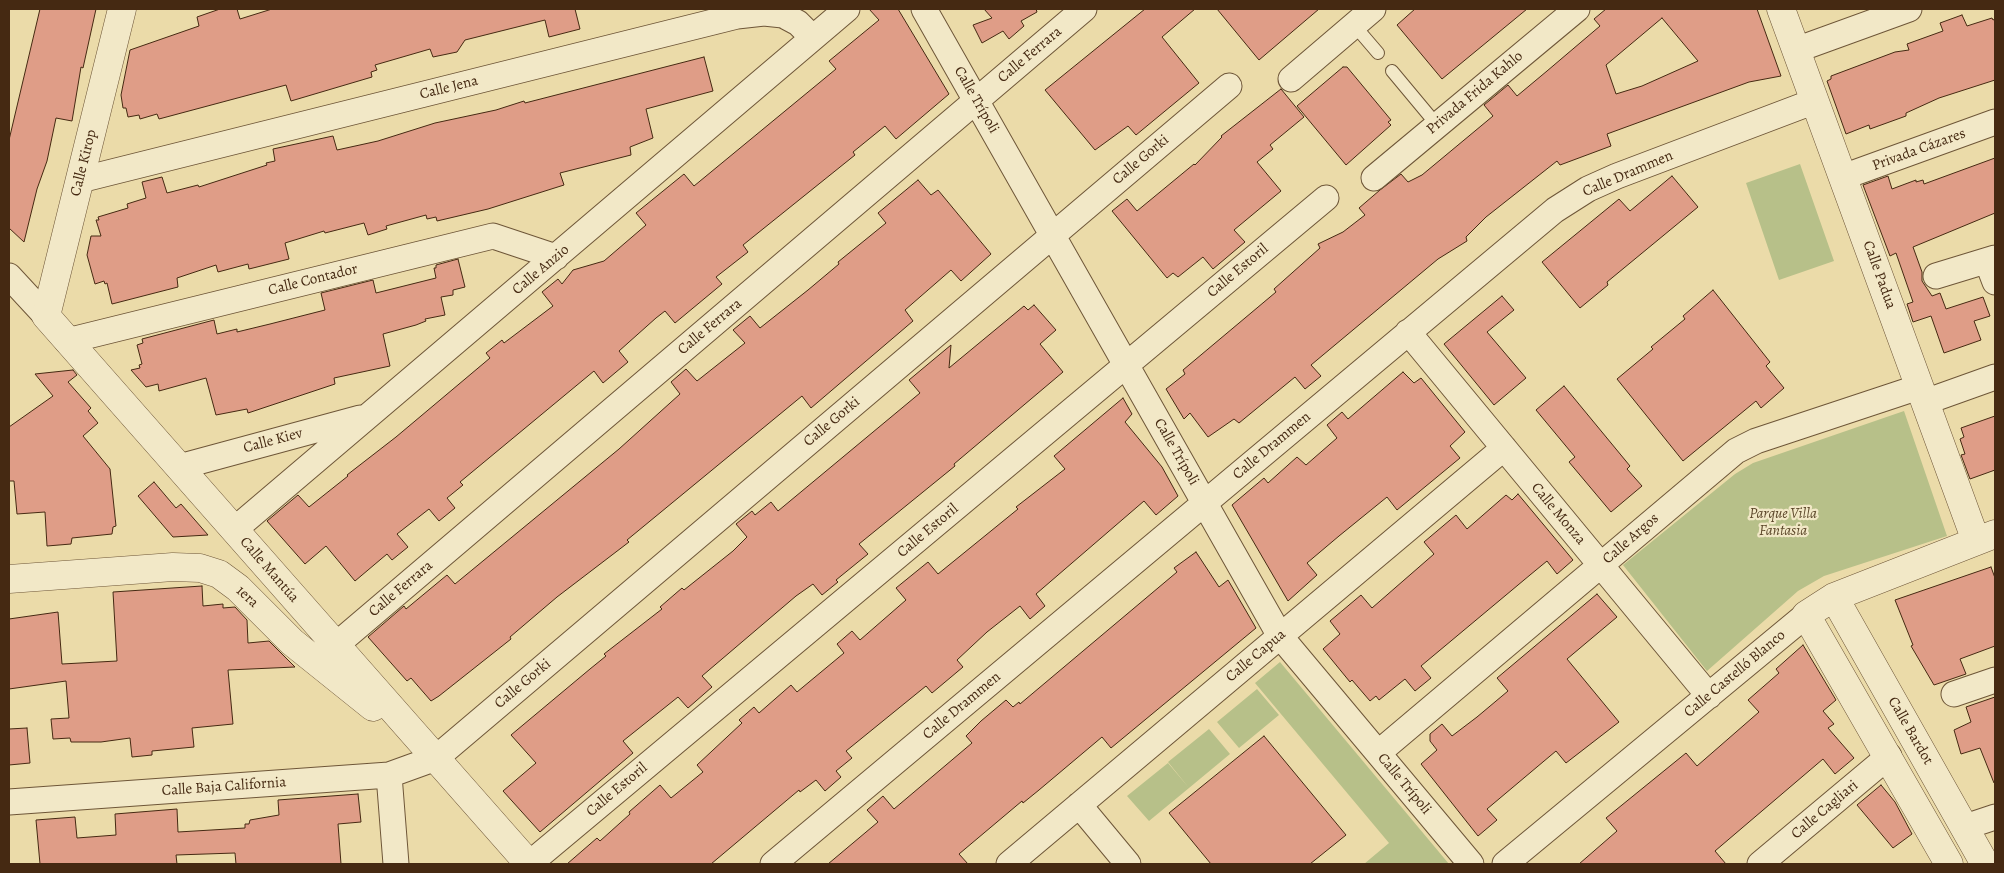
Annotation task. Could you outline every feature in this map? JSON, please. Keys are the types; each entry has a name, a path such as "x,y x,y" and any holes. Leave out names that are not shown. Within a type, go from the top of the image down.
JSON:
{"street":[{"name":"Calle Anzio","path":"234,530 847,9"},
{"name":"Calle Trípoli","path":"924,9 1280,636 1471,864"},
{"name":"Calle Ferrara","path":"336,645 1084,9"},
{"path":"1291,79 1373,9"},
{"name":"Privada Frida Kahlo","path":"1374,178 1576,9"},
{"name":"Calle Padua","path":"1781,9 1922,394 1986,538"},
{"path":"1796,50 1909,9"},
{"name":"Calle Kirop","path":"46,316 80,180 127,10"},
{"name":"Calle Jena","path":"80,180 737,16 764,13 783,15 798,23 813,38"},
{"name":"Calle Gorki","path":"436,758 1229,86"},
{"name":"Calle Drammen","path":"773,864 1555,210 1588,189 1815,102"},
{"name":"Privada Cázares","path":"1843,177 1995,122"},
{"name":"Calle Estoril","path":"529,864 1326,198"},
{"name":"Calle Contador","path":"68,340 493,236 556,257"},
{"path":"1936,276 1993,267"},
{"name":"Calle Mantúa","path":"9,276 68,340 529,864"},
{"name":"Calle Monza","path":"1408,332 1709,696"},
{"name":"Calle Argos","path":"1378,753 1736,451 1756,442 1922,394 1995,376"},
{"name":"Calle Kiev","path":"179,467 367,416"},
{"name":"Calle Capua","path":"1009,864 1504,448"},
{"name":"Calle Castelló Blanco","path":"1505,864 1806,615 1834,597 1986,538"},
{"name":"1era","path":"9,579 174,567 200,568 219,574 238,588 292,642 436,758"},
{"name":"Calle Bardot","path":"1834,597 1985,864"},
{"name":"Calle Bardot","path":"1806,615 1889,756 1949,864"},
{"path":"1954,694 1995,680"},
{"name":"Calle Cagliari","path":"1760,864 1889,756"},
{"name":"Calle Baja California","path":"9,802 389,775 436,758"},
{"path":"389,775 396,864"},
{"path":"1079,805 1128,864"},
{"path":"1965,827 1995,817"}],"lane":[{"path":"1354,25 1378,53"},
{"path":"1392,71 1437,125"}],"green space":[{"path":"1800,164 1834,261 1779,280 1746,183"},
{"name":"Parque Villa Fantasia","path":"1904,411 1947,536 1824,576 1798,591 1707,671 1623,565 1735,474 1753,463"},
{"path":"1280,662 1449,864 1364,864 1389,843 1255,683"},
{"path":"1257,689 1279,715 1239,748 1217,722"},
{"path":"1209,729 1230,754 1189,788 1168,762"},
{"path":"1168,763 1189,788 1149,821 1127,796"}],"building":[{"path":"40,9 96,9 83,68 81,67 72,121 56,118 47,161 37,189 24,242 9,228 9,140"},
{"path":"220,9 237,9 240,19 272,9 575,9 580,29 549,37 545,20 465,40 457,52 433,57 430,49 375,65 377,70 371,72 372,77 291,101 286,85 159,119 157,114 140,119 139,115 128,117 126,108 123,108 121,95 130,50 199,26 197,17"},
{"path":"869,9 898,9 949,94 896,139 885,126 853,152 855,155 743,245 748,252 716,277 722,284 675,323 665,311 619,351 628,362 603,383 594,371 460,482 463,485 447,498 455,508 439,521 429,509 397,534 408,547 392,560 387,554 355,581 326,546 305,564 267,521 298,495 309,507 490,358 486,353 502,340 504,343 553,306 542,292 558,279 562,284 573,270 604,261 646,225 636,213 684,174 694,186 836,69 829,61 879,20"},
{"path":"984,9 1036,9 1037,12 1021,21 1024,26 1009,39 1003,31 982,43 973,25 992,18"},
{"path":"1145,9 1195,9 1162,37 1199,83 1136,135 1128,126 1095,150 1045,90"},
{"path":"1217,9 1319,9 1259,60"},
{"path":"1415,9 1527,9 1442,79 1397,25"},
{"path":"1606,9 1757,9 1781,76 1749,82 1607,134 1611,146 1560,165 1557,161 1486,217 1466,237 1467,241 1438,259 1311,365 1321,376 1305,389 1295,377 1239,423 1234,419 1208,437 1190,413 1184,419 1166,389 1185,374 1183,370 1276,292 1274,289 1320,248 1318,244 1343,232 1365,215 1359,208 1380,190 1401,174 1408,182 1422,175 1493,116 1484,105 1508,85 1517,96 1600,26 1594,19","holes":["1662,18 1698,61 1642,86 1616,94 1606,65"]},
{"path":"1962,15 1967,26 1992,18 1993,20 1995,19 1995,80 1939,98 1906,113 1906,116 1870,129 1869,125 1846,134 1827,81 1831,79 1831,76 1895,52 1909,50 1907,44 1943,31 1940,23"},
{"path":"704,57 713,91 646,109 653,138 630,147 631,155 560,173 564,185 488,209 437,221 436,217 427,219 426,215 386,226 387,229 368,235 364,223 325,233 324,231 285,243 289,259 249,269 248,264 218,272 216,265 177,278 178,287 112,304 107,283 105,284 104,281 95,284 87,255 91,236 101,236 96,220 99,220 98,217 128,208 127,204 146,198 142,182 162,177 167,193 198,185 199,187 275,161 273,149 333,136 337,150 378,141 435,123 496,110 524,101 525,103"},
{"path":"1343,67 1347,67 1391,120 1388,122 1391,125 1346,165 1297,106"},
{"path":"1281,89 1304,117 1270,145 1273,149 1257,162 1281,191 1234,230 1245,242 1213,269 1203,257 1178,277 1173,273 1167,278 1112,211 1127,199 1137,211 1195,165 1221,136"},
{"path":"1995,158 1995,213 1913,247 1922,272 1922,281 1932,296 1940,293 1946,309 1983,297 1990,316 1974,321 1981,340 1944,353 1931,316 1913,322 1907,304 1913,302 1896,253 1890,256 1863,185 1888,176 1892,189 1916,180 1916,182 1923,180 1924,184"},
{"path":"1672,176 1698,207 1607,282 1608,285 1580,308 1542,262 1619,199 1630,211"},
{"path":"918,180 931,195 938,190 991,254 961,281 951,270 905,310 913,321 811,408 802,396 627,540 629,542 557,597 510,637 511,639 439,696 431,701 411,678 407,681 368,637 404,606 406,609 447,575 455,584 619,449 680,394 671,382 686,369 697,381 745,343 733,330 750,316 760,328 808,290 839,264 838,262 886,223 878,213"},
{"path":"458,259 465,287 453,290 453,295 441,297 445,315 425,319 426,321 416,325 383,334 390,366 334,378 335,384 248,413 247,409 216,415 206,378 159,391 158,384 146,387 131,370 140,368 139,365 142,364 137,345 143,343 142,339 214,320 217,334 237,329 237,332 270,324 325,310 321,293 373,280 376,293 436,278 434,268 436,268 436,265"},
{"path":"1713,290 1770,362 1766,366 1784,388 1761,408 1756,401 1683,461 1617,379 1653,349 1651,347 1685,319 1683,316"},
{"path":"1502,296 1514,310 1487,332 1526,378 1494,405 1444,344"},
{"path":"1034,305 1056,330 1040,344 1063,372 954,464 955,466 859,544 868,554 836,580 838,582 822,595 813,584 796,596 702,676 712,687 688,708 678,697 623,741 633,753 540,832 503,791 536,763 511,735 606,656 604,654 662,609 660,607 682,588 684,590 733,551 747,537 736,524 752,511 755,515 771,502 778,511 920,393 909,380 951,345 949,368 1024,306 1028,310"},
{"path":"73,370 77,375 68,382 91,408 88,411 98,423 83,436 110,469 116,526 113,527 112,534 72,538 71,544 47,546 45,512 17,514 14,481 9,481 9,427 53,396 35,374"},
{"path":"1403,372 1414,383 1421,378 1465,432 1450,446 1460,458 1397,510 1387,497 1339,536 1307,563 1317,575 1288,601 1232,505 1264,478 1268,483 1297,457 1306,465 1337,438 1327,425 1342,412 1348,419"},
{"path":"1564,386 1630,466 1627,469 1642,486 1611,512 1569,462 1575,457 1536,410"},
{"path":"1123,398 1132,414 1125,422 1162,467 1178,496 1156,515 1144,501 1036,594 1045,606 1030,619 1020,606 987,632 957,660 963,667 932,693 926,686 846,751 852,758 836,771 841,777 825,791 816,780 800,792 799,790 711,864 567,864 597,838 600,841 660,785 671,798 703,772 697,765 742,723 739,720 754,707 759,713 791,685 797,692 844,653 837,644 852,631 860,640 906,600 896,588 928,562 938,574 1018,509 1016,507 1065,469 1054,456"},
{"path":"1995,416 1995,470 1970,479 1961,455 1965,454 1960,439 1964,437 1961,428"},
{"path":"154,482 176,508 181,504 208,535 173,537 138,496"},
{"path":"1518,494 1573,560 1557,574 1547,561 1530,575 1421,666 1431,678 1415,691 1405,679 1379,700 1376,696 1370,701 1352,680 1350,682 1323,649 1340,634 1330,621 1361,595 1372,608 1434,554 1424,542 1456,515 1467,529 1506,495 1512,500"},
{"path":"1196,552 1219,587 1228,580 1256,628 1111,748 1102,737 1023,803 1022,801 959,854 968,864 828,864 878,822 867,810 883,796 894,809 972,743 966,736 981,721 1006,700 1013,707 1019,702 1020,704 1177,572 1174,568"},
{"path":"1991,567 1995,578 1995,646 1960,659 1966,674 1934,685 1911,646 1913,645 1895,600"},
{"path":"202,586 203,606 223,604 223,608 235,607 247,620 248,643 269,641 295,667 228,670 233,724 192,728 194,747 152,751 152,755 132,757 130,738 101,742 71,742 70,738 53,739 51,719 69,718 66,681 9,689 9,619 58,612 62,664 117,661 113,592"},
{"path":"1597,594 1617,617 1567,659 1619,722 1566,763 1556,751 1487,809 1497,820 1478,836 1421,764 1437,750 1430,741 1430,734 1442,724 1452,736 1477,717 1508,691 1497,678"},
{"path":"1803,645 1836,700 1823,711 1834,724 1828,728 1854,758 1835,774 1823,759 1715,851 1726,864 1579,864 1617,831 1606,818 1686,753 1697,766 1759,712 1748,700 1779,673 1776,669"},
{"path":"1995,697 1994,783 1980,748 1961,754 1954,730 1971,722 1966,707"},
{"path":"27,728 30,763 9,765 9,729"},
{"path":"1264,736 1346,835 1310,864 1211,864 1169,813"},
{"path":"1881,785 1895,802 1912,834 1893,848 1857,805"},
{"path":"358,794 361,822 338,824 341,864 236,864 235,853 176,855 177,864 40,864 36,820 75,817 77,838 116,835 115,814 177,809 178,832 245,828 245,824 249,824 250,820 279,815 278,800"}]}
